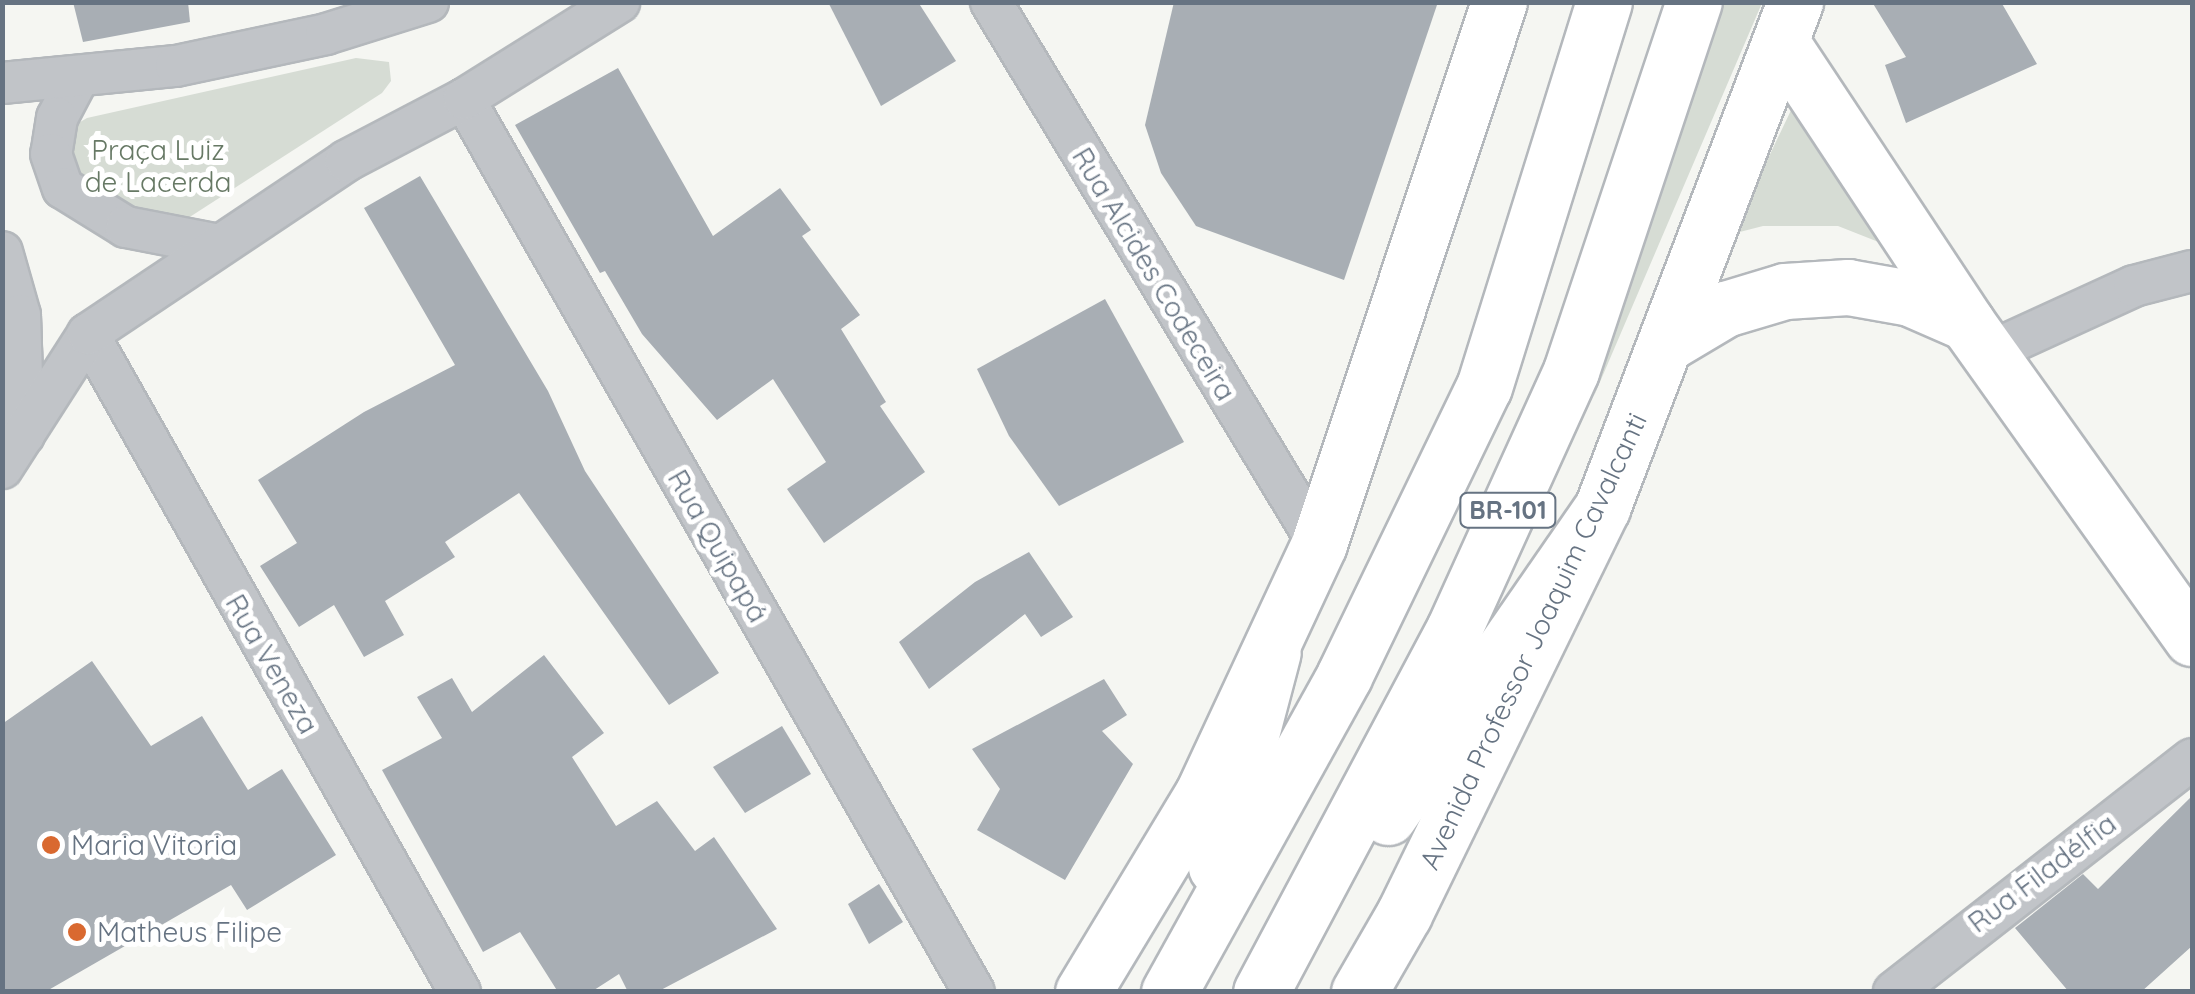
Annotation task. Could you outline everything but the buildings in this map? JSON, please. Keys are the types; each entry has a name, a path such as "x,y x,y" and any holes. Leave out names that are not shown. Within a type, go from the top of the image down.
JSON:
{"main road":[{"path":"1083,992 1202,794 1273,652 1319,544 1498,2"},
{"name":"BR-101","path":"1181,971 1344,676 1484,387 1604,2"},
{"name":"BR-101","path":"1264,992 1454,628 1571,371 1694,2"},
{"path":"1788,22 1978,338 2192,638"},
{"name":"Avenida Professor Joaquim Cavalcanti","path":"1359,992 1404,914 1602,508 1671,341 1788,22"},
{"path":"1671,341 1725,309 1785,291 1848,287 1910,298 1978,338"},
{"path":"1264,992 1602,508"},
{"path":"1181,971 1273,652"}],"street":[{"path":"13,452 88,334 346,161 464,99 620,2"},
{"name":"Rua Alcides Codeceira","path":"991,2 1319,544"},
{"path":"2,83 76,80 176,66 402,7"},
{"path":"76,80 58,118 51,154 63,188 126,227 219,245"},
{"name":"Rua Quipapá","path":"464,99 974,992"},
{"path":"2,252 20,315 13,452"},
{"path":"1978,338 2134,286 2192,272"},
{"name":"Rua Veneza","path":"88,334 460,992"},
{"name":"Rua Filadélfia","path":"1894,992 2192,759"}],"green space":[{"path":"1714,3 1762,3 1594,396 1657,199"},
{"name":"Praça Luiz de Lacerda","path":"356,58 389,62 391,81 382,93 168,231 79,188 61,149 70,128 87,118"},
{"path":"1794,104 1914,256 1838,226 1763,226 1732,234"}],"place":[{"name":"Maria Vitoria","path":"51,845"},
{"name":"Matheus Filipe","path":"77,932"}]}
